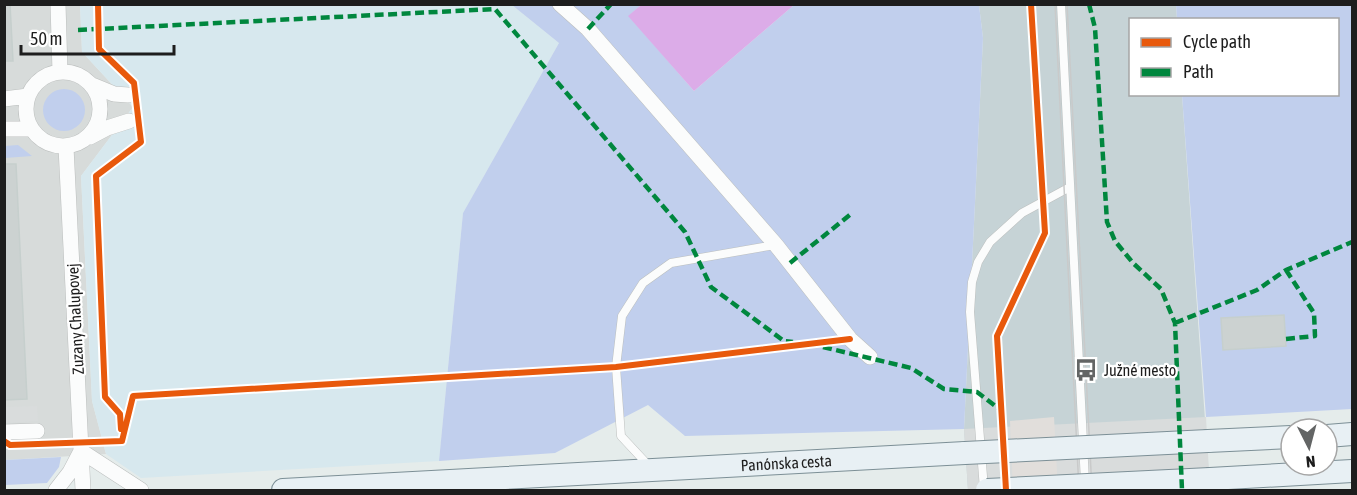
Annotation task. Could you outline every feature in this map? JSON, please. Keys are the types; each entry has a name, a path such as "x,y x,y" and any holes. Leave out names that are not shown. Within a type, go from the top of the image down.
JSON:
{"main road":[{"name":"Panónska cesta","path":"283,490 1279,438"},
{"path":"986,490 1353,471"}],"street":[{"path":"58,4 60,72"},
{"path":"560,4 581,21 776,245 850,339 870,357"},
{"path":"88,138 100,118 101,106 92,85 83,77 60,72 39,81 28,96 26,110 31,129 46,143 66,147 78,144 107,128 129,121"},
{"path":"92,85 114,94 128,95"},
{"path":"4,99 28,96"},
{"path":"4,129 31,129"},
{"name":"Zuzany Chalupovej","path":"66,147 83,490"},
{"path":"4,432 37,431"},
{"path":"56,490 81,451 141,490"}],"lane":[{"path":"1061,4 1085,490"},
{"path":"986,490 970,312 972,282 978,262 990,242 1022,213 1070,187"},
{"path":"653,470 621,436 616,367 622,316 643,283 671,263 776,245"}],"shaded area":[{"path":"5,5 80,5 82,52 133,107 81,176 92,401 106,454 5,460"},
{"path":"80,5 512,5 559,43 463,213 439,461 141,478 106,454 92,401 81,176 133,107 82,52"},
{"path":"512,5 641,5 629,16 694,91 794,5 979,5 983,38 964,429 685,436 648,405 555,453 439,461 463,213 559,43"},
{"path":"641,5 794,5 694,91 628,16"},
{"path":"979,5 1176,5 1177,18 1129,18 1129,96 1182,96 1210,490 968,490 964,429 983,38"},
{"path":"1176,5 1352,5 1352,409 1206,417 1182,96 1339,96 1339,18 1177,18"},
{"path":"64,89 72,90 79,95 84,102 84,118 79,125 72,130 64,131 56,130 49,125 44,118 43,110 44,102 49,95 56,90"},
{"path":"18,145 32,156 5,158 5,146"},
{"path":"37,406 38,421 5,423 5,407"},
{"path":"1054,417 1058,490 1013,490 1010,421"},
{"path":"1206,417 1210,490 968,490 964,429"},
{"path":"61,457 59,467 47,483 5,485 5,460"}],"building":[{"path":"4,4 10,4 13,61 4,61"},
{"path":"4,164 16,164 27,399 4,400"},
{"path":"1284,315 1286,346 1223,350 1221,318"}],"tram line":[{"path":"1055,4 1079,490"},
{"path":"1067,4 1092,490"}],"marked path":[{"path":"588,29 611,4"},
{"path":"1089,4 1095,28 1107,222 1115,241 1133,263 1161,289 1175,323 1182,490"},
{"path":"78,30 495,9 685,232 711,287 784,341 793,342"},
{"path":"790,263 851,214"},
{"path":"1175,323 1257,290 1286,270 1352,242"},
{"path":"1286,270 1314,313 1315,336 1286,339"},
{"path":"823,347 911,368 944,389 977,392 1002,411"}],"cycle path":[{"path":"98,4 99,49 134,83 141,142 96,176 105,397 120,414 121,429"},
{"path":"1006,490 997,336 1045,233 1031,4"},
{"path":"122,441 133,396 616,367 850,339"},
{"path":"4,441 10,445 122,441"}],"place":[{"name":"Južné mesto","path":"1086,370"}]}
